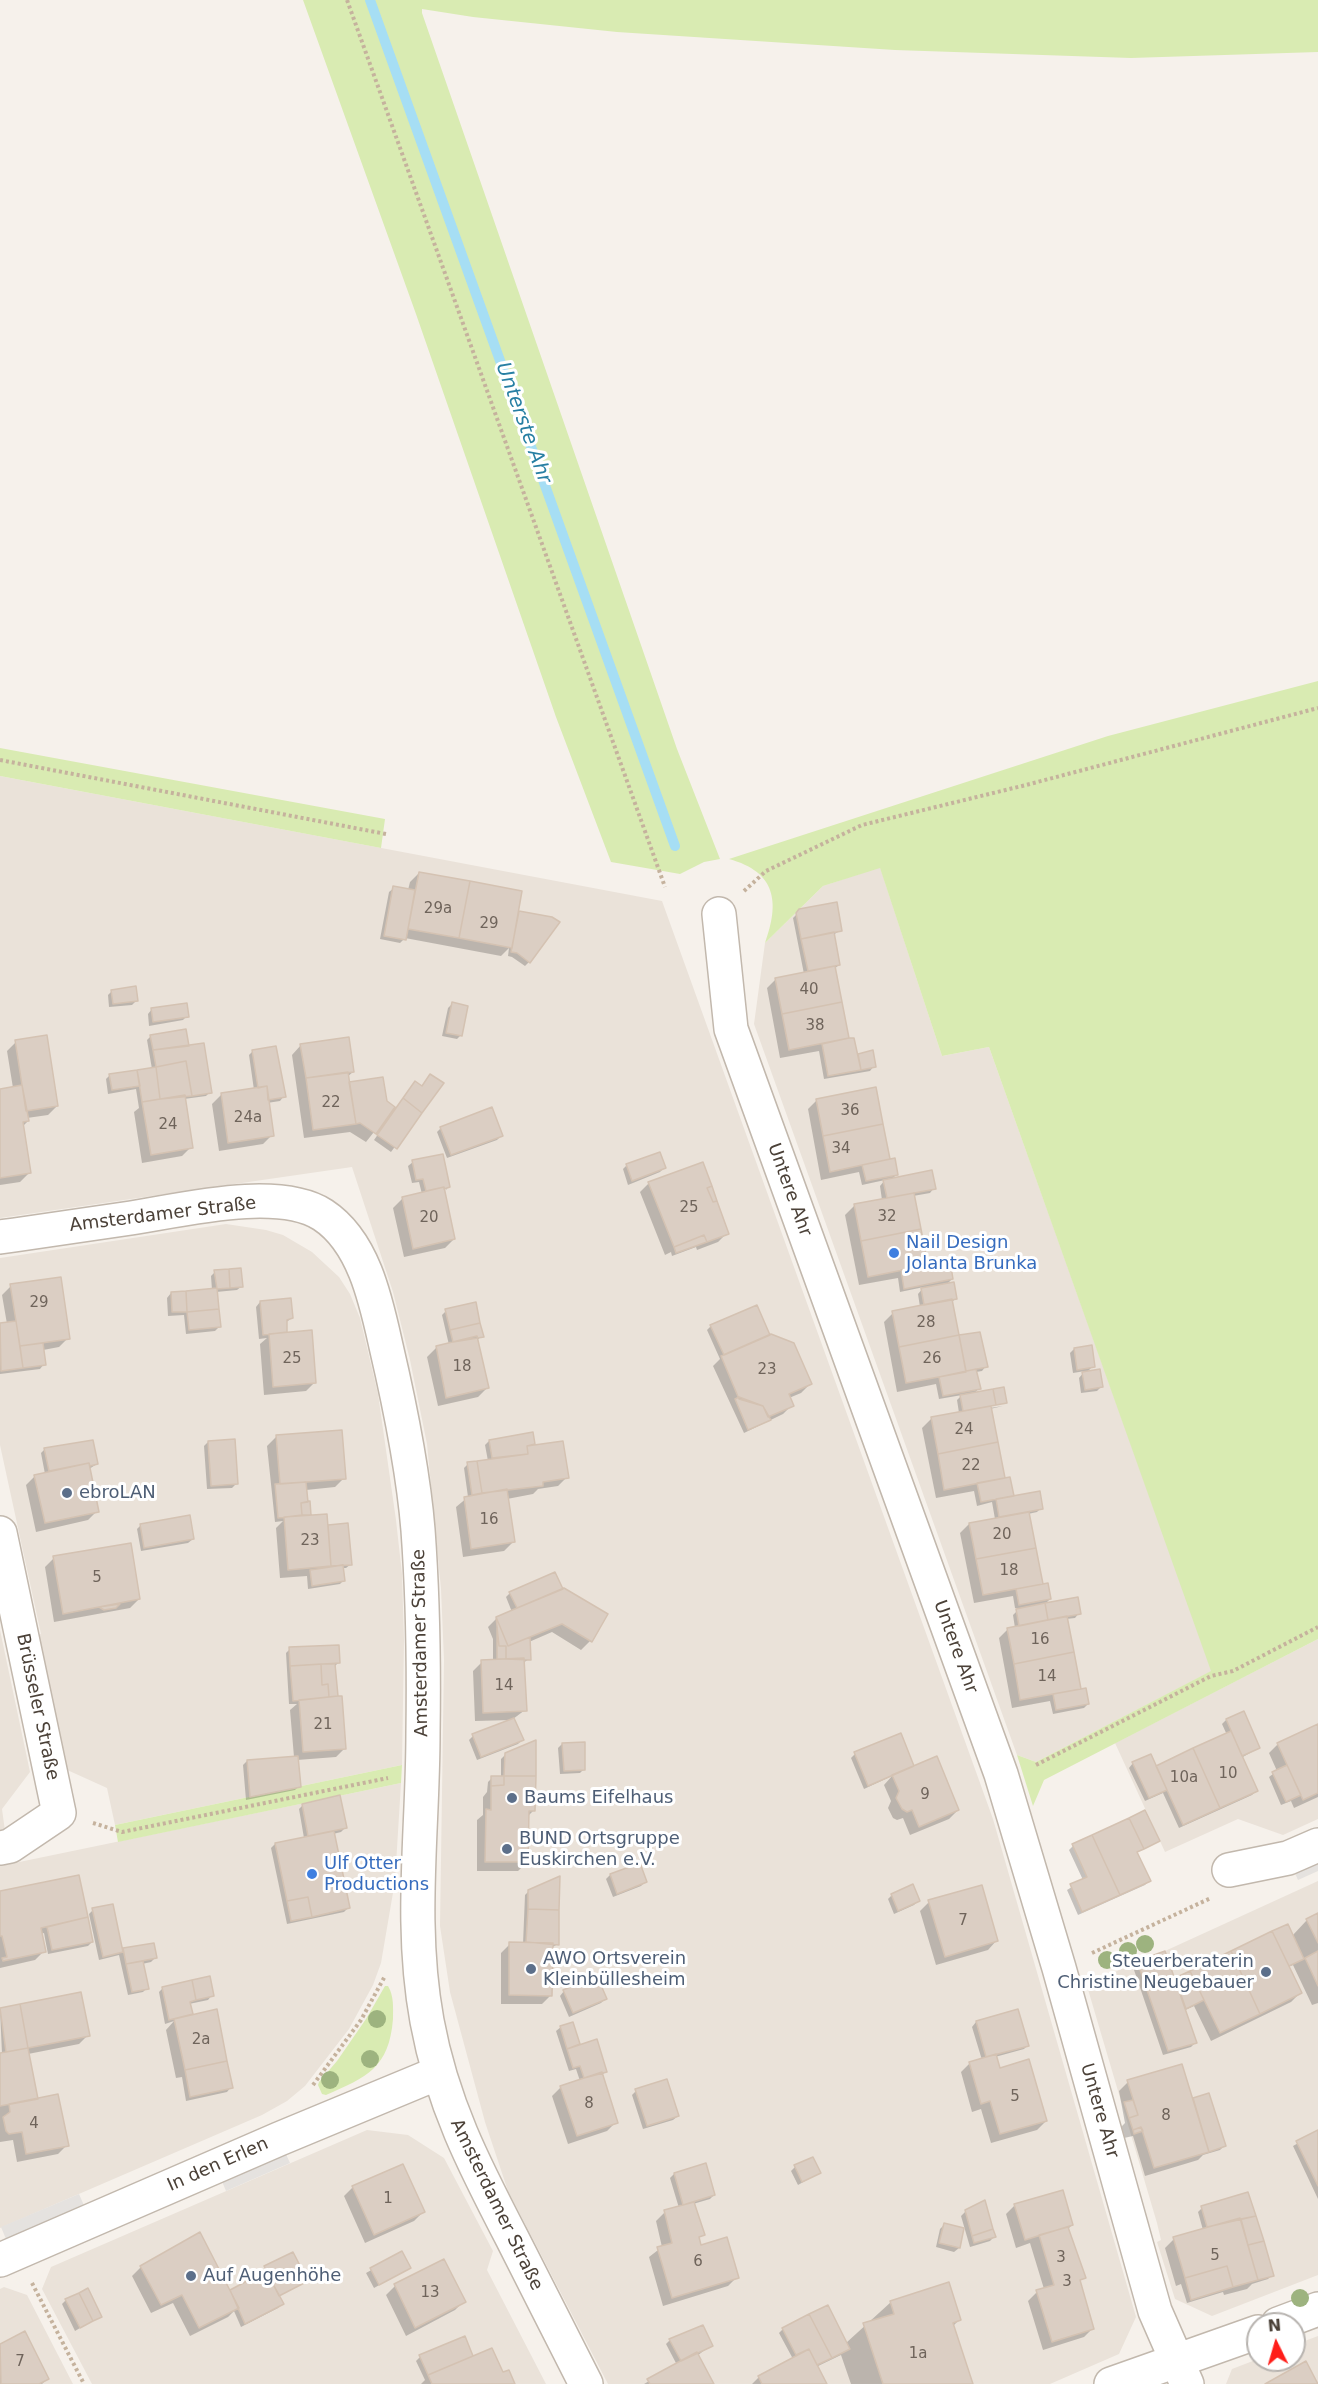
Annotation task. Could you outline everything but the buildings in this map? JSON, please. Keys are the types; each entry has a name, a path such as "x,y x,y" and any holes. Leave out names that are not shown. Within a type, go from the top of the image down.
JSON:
{"street":[{"name":"Untere Ahr","path":"719,914 731,1029 1001,1774 1059,1968 1155,2311 1181,2372"},
{"name":"Amsterdamer Straße","path":"0,1237 228,1204 278,1202 297,1204 315,1210 327,1218 340,1230 361,1263 381,1321 401,1410 417,1526 424,1627 423,1738 416,1918 427,2019 438,2073 467,2152 586,2384"},
{"name":"Brüsseler Straße","path":"0,1533 59,1813 10,1846 0,1848"},
{"path":"1224,1882 1318,1845"},
{"name":"In den Erlen","path":"8,2256 438,2073"},
{"path":"1111,2384 1181,2372 1246,2338"}],"path":[{"path":"347,0 665,887"},
{"path":"719,914 766,871 862,825 1026,785 1318,708"},
{"path":"0,760 386,834"},
{"path":"1001,1774 1038,1765 1211,1676 1233,1671 1318,1627"},
{"path":"122,1832 394,1776"},
{"path":"1059,1968 1224,1882"},
{"path":"310,2089 361,2020 386,1974"},
{"path":"8,2256 84,2384"}],"shaded area":[{"path":"0,776 662,901 993,1819 1136,2317 1119,2354 1050,2384 608,2384 508,2191 485,2122 450,1992 440,1926 444,1660 441,1589 427,1444 393,1292 352,1167 0,1218"},
{"path":"880,867 942,1056 989,1047 1212,1671 1036,1762 1017,1755 754,1024 765,943 823,886"},
{"path":"226,1224 283,1235 312,1252 339,1277 350,1294 360,1318 378,1394 402,1574 404,1640 402,1765 115,1825 107,1788 65,1769 35,1636 41,1634 0,1445 0,1258"},
{"path":"0,1630 30,1772 2,1809 5,1831 0,1832"},
{"path":"1318,1639 1318,1819 1283,1835 1238,1819 1165,1852 1115,1743"},
{"path":"401,1783 395,1881 381,1963 373,1985 349,2029 305,2086 287,2101 262,2115 0,2228 0,1866"},
{"path":"1318,1860 1318,1871 1298,1880 1294,1871"},
{"path":"1318,1881 1318,2275 1212,2316 1175,2299 1157,2242 1161,2240 1157,2223 1087,1986 1137,1961 1165,1951"},
{"path":"367,2130 408,2135 444,2158 493,2251 487,2270 546,2384 92,2384 42,2289 51,2267"},
{"path":"285,2152 290,2163 226,2191 221,2179"},
{"path":"79,2194 86,2210 8,2244 1,2227"},
{"path":"4,2287 27,2295 73,2384 0,2384 0,2289"},
{"path":"1318,2336 1318,2384 1226,2384 1232,2369 1246,2364 1246,2372 1306,2372 1306,2340"}],"green space":[{"path":"303,0 1318,0 1318,52 1131,58 895,50 617,32 473,17 422,9 677,749 720,859 704,862 680,874 611,862 556,717 416,314"},
{"path":"1318,681 1318,1639 1044,1780 1033,1806 1017,1755 1036,1762 1211,1671 989,1047 942,1056 880,868 823,886 765,943 772,914 773,902 770,890 765,880 757,872 729,859 1108,736"},
{"path":"0,748 385,819 381,848 0,776"},
{"path":"402,1765 401,1783 118,1842 115,1825"},
{"path":"385,1986 388,1986 393,2002 393,2019 391,2036 381,2060 364,2076 326,2095 322,2094 319,2082 337,2061 366,2019"}],"waterway":[{"name":"Unterste Ahr","path":"370,0 675,846"}],"place":[{"name":"Nail Design Jolanta Brunka","path":"894,1253"},
{"name":"ebroLAN","path":"67,1493"},
{"name":"Baums Eifelhaus","path":"512,1798"},
{"name":"BUND Ortsgruppe Euskirchen e.V.","path":"507,1849"},
{"name":"Ulf Otter Productions","path":"312,1874"},
{"name":"AWO Ortsverein Kleinbüllesheim","path":"531,1969"},
{"name":"Steuerberaterin Christine Neugebauer","path":"1266,1972"},
{"name":"Auf Augenhöhe","path":"191,2276"}]}
